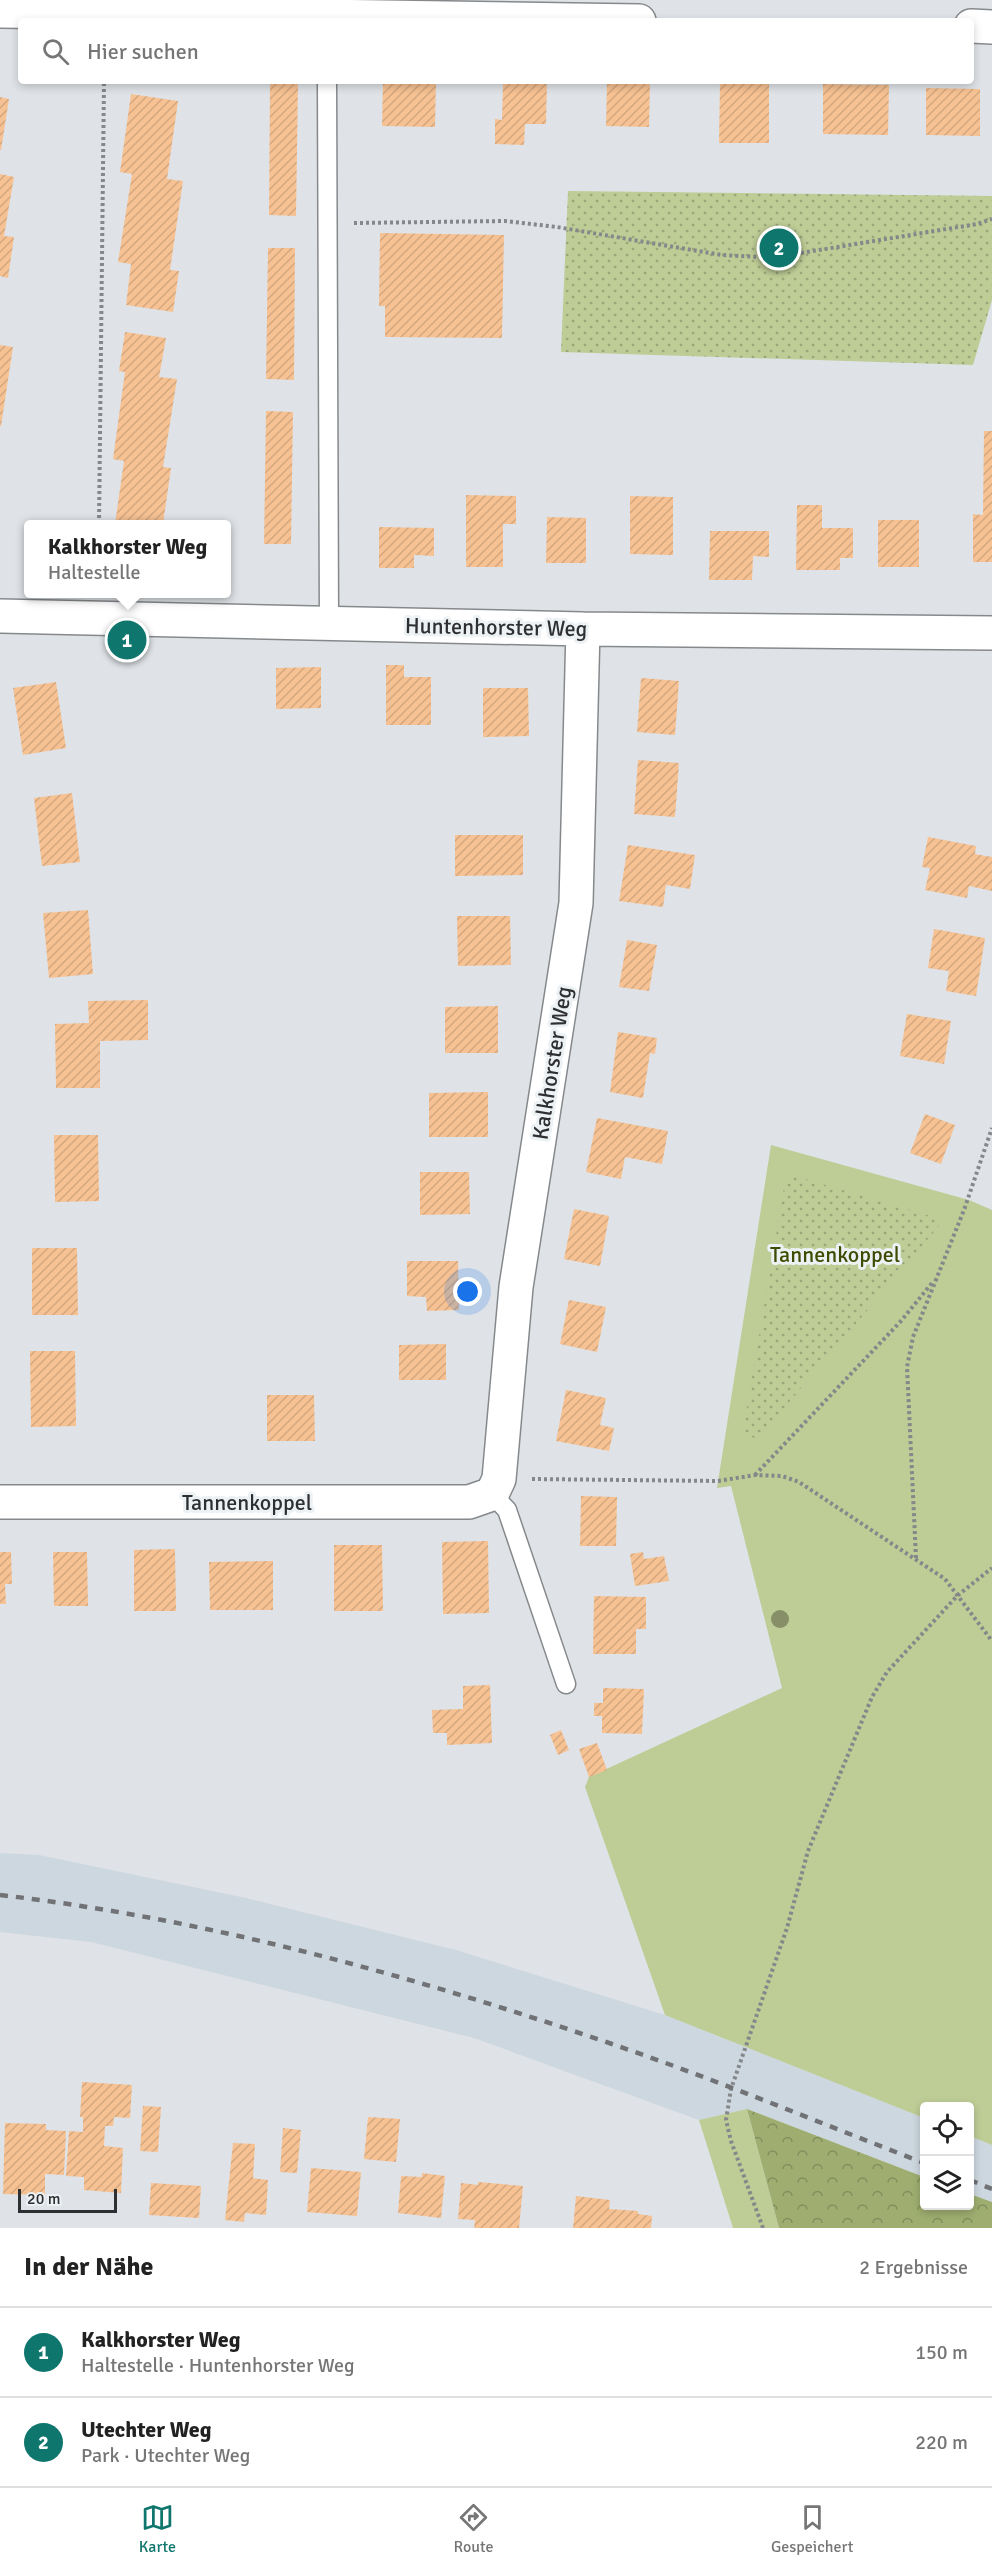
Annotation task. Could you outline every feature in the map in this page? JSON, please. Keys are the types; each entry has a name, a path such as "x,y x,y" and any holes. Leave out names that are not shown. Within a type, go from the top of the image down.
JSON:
{"street":[{"path":"0,11 327,18"},
{"path":"974,26 992,27"},
{"name":"Huntenhorster Weg","path":"0,616 583,629 992,633"},
{"name":"Kalkhorster Weg","path":"496,1486 516,1287 576,903 583,629"},
{"name":"Tannenkoppel","path":"0,1502 469,1502 496,1486"}],"lane":[{"path":"327,84 329,623"},
{"path":"496,1486 507,1510 566,1684"}],"path":[{"path":"99,520 104,84"},
{"path":"328,224 505,221 557,227 722,255 759,257 795,255 977,225 992,219"},
{"path":"916,1558 907,1367 913,1337 964,1210 992,1128"},
{"path":"755,1475 901,1321 935,1280"},
{"path":"496,1486 718,1481 755,1475 782,1476 799,1482 916,1558 945,1580 992,1641"},
{"path":"763,2228 730,2141 726,2120 731,2089 787,1928 808,1851 872,1697 886,1672 957,1596 992,1568"}],"shaded area":[{"path":"0,1853 39,1855 246,1898 456,1950 665,2015 920,2116 920,2175 747,2109 699,2120 474,2038 91,1942 0,1932"},
{"path":"974,2138 992,2145 992,2202 974,2195"}],"green space":[{"path":"568,191 992,196 992,300 973,365 561,352"},
{"path":"771,1145 969,1200 992,1210 992,2145 974,2138 974,2102 920,2102 920,2116 665,2015 585,1787 589,1777 782,1688 731,1486 717,1488"},
{"name":"Tannenkoppel","path":"795,1176 944,1220 757,1440 743,1431 785,1182 789,1177"},
{"path":"747,2109 779,2228 733,2228 699,2120"},
{"path":"747,2109 920,2175 920,2210 974,2210 974,2195 992,2202 992,2228 779,2228"}],"building":[{"path":"270,84 298,84 296,216 269,215"},
{"path":"383,84 436,84 435,127 382,126"},
{"path":"503,84 547,84 546,124 525,124 524,145 495,144 495,119 502,120"},
{"path":"607,84 650,84 649,127 606,126"},
{"path":"720,84 769,84 769,143 719,143"},
{"path":"823,84 889,85 888,135 823,134"},
{"path":"926,88 980,89 980,136 926,135"},
{"path":"131,94 178,101 167,179 183,181 170,270 179,271 173,312 126,305 131,264 118,262 132,174 120,172"},
{"path":"0,97 9,99 1,150 0,150"},
{"path":"0,174 14,177 4,236 14,237 8,278 0,276"},
{"path":"380,233 504,235 502,338 385,337 385,306 379,306"},
{"path":"268,248 295,248 294,380 266,379"},
{"path":"125,332 166,338 159,377 177,379 163,467 171,468 164,520 116,520 124,461 113,459 125,372 119,371"},
{"path":"0,345 13,347 1,426 0,426"},
{"path":"266,411 293,412 291,544 264,544"},
{"path":"984,431 992,431 992,562 973,562 973,514 983,515"},
{"path":"466,495 516,496 516,524 503,524 503,567 466,567"},
{"path":"630,496 673,497 673,555 630,554"},
{"path":"797,505 822,505 822,528 853,528 853,558 840,558 840,570 796,570"},
{"path":"547,517 586,518 586,563 546,563"},
{"path":"878,520 919,520 919,567 878,567"},
{"path":"379,527 434,528 434,556 414,555 414,568 379,568"},
{"path":"710,531 769,531 769,557 753,556 752,580 709,580"},
{"path":"386,665 404,665 404,677 431,677 431,725 386,725"},
{"path":"321,667 321,708 276,709 276,668"},
{"path":"641,678 679,681 675,735 637,732"},
{"path":"56,682 66,748 23,755 13,688"},
{"path":"483,688 528,688 529,736 483,737"},
{"path":"638,760 679,763 675,817 634,814"},
{"path":"72,793 80,862 42,866 34,798"},
{"path":"455,835 523,835 523,875 455,876"},
{"path":"928,837 976,846 975,854 992,857 992,891 969,886 967,898 925,890 930,868 922,867"},
{"path":"628,845 695,855 690,889 666,885 663,907 619,901"},
{"path":"88,910 93,974 49,978 43,913"},
{"path":"457,916 510,916 511,965 458,966"},
{"path":"934,929 985,938 976,996 946,991 949,971 928,968"},
{"path":"627,940 657,945 649,991 619,987"},
{"path":"148,1000 148,1040 100,1041 100,1088 56,1088 55,1024 89,1023 88,1001"},
{"path":"498,1006 498,1053 445,1053 445,1007"},
{"path":"907,1014 951,1021 944,1064 900,1056"},
{"path":"618,1032 657,1038 655,1054 650,1053 643,1098 610,1092"},
{"path":"488,1092 488,1137 429,1137 429,1093"},
{"path":"925,1114 955,1125 941,1164 910,1153"},
{"path":"597,1118 668,1131 662,1164 625,1157 621,1179 586,1172"},
{"path":"54,1135 98,1135 99,1201 55,1202"},
{"path":"420,1172 469,1172 470,1214 420,1215"},
{"path":"574,1209 609,1216 600,1266 564,1259"},
{"path":"32,1248 77,1248 78,1315 32,1315"},
{"path":"407,1261 458,1261 459,1310 427,1311 426,1297 407,1296"},
{"path":"569,1300 606,1307 597,1352 560,1344"},
{"path":"446,1344 446,1380 399,1380 399,1345"},
{"path":"30,1351 75,1351 76,1426 31,1427"},
{"path":"566,1390 606,1398 600,1425 614,1428 609,1451 556,1441"},
{"path":"267,1395 314,1395 315,1441 267,1441"},
{"path":"581,1496 617,1497 616,1546 580,1546"},
{"path":"488,1541 489,1613 443,1614 442,1542"},
{"path":"334,1545 382,1545 383,1611 334,1611"},
{"path":"175,1549 176,1611 134,1611 134,1550"},
{"path":"0,1552 11,1552 12,1584 5,1584 6,1604 0,1604"},
{"path":"53,1552 87,1552 88,1606 54,1606"},
{"path":"643,1552 644,1559 664,1556 669,1581 635,1586 630,1554"},
{"path":"273,1561 273,1610 210,1610 209,1562"},
{"path":"594,1596 646,1597 646,1629 636,1629 636,1654 593,1654"},
{"path":"490,1685 492,1743 447,1745 447,1733 433,1733 432,1710 463,1709 463,1686"},
{"path":"603,1688 644,1689 642,1734 602,1733 602,1716 594,1716 594,1703 603,1703"},
{"path":"561,1730 569,1750 558,1755 550,1735"},
{"path":"597,1743 607,1770 589,1777 579,1749"},
{"path":"82,2082 132,2085 130,2118 114,2117 113,2126 105,2126 104,2146 123,2148 121,2193 84,2190 84,2177 66,2176 69,2131 83,2132 83,2117 80,2117"},
{"path":"143,2106 161,2107 158,2152 140,2151"},
{"path":"368,2117 400,2119 396,2162 364,2159"},
{"path":"5,2123 46,2124 46,2130 66,2131 64,2175 45,2174 45,2195 3,2194"},
{"path":"283,2128 301,2130 297,2173 280,2172"},
{"path":"233,2143 255,2144 253,2178 268,2180 266,2215 245,2213 244,2222 225,2220"},
{"path":"311,2168 361,2172 357,2216 307,2212"},
{"path":"422,2173 445,2176 441,2218 398,2213 401,2176 422,2177"},
{"path":"478,2182 523,2186 519,2228 474,2228 475,2220 458,2219 461,2183 478,2185"},
{"path":"151,2183 201,2186 199,2218 149,2215"},
{"path":"576,2196 610,2200 609,2209 638,2211 638,2214 652,2216 651,2228 573,2228"}],"railway":[{"path":"0,1895 156,1919 233,1935 310,1953 462,1995 651,2058 920,2161"},
{"path":"974,2182 992,2189"}],"place":[{"name":"Utechter Weg","path":"779,248"},
{"name":"Kalkhorster Weg","path":"127,640"}]}
